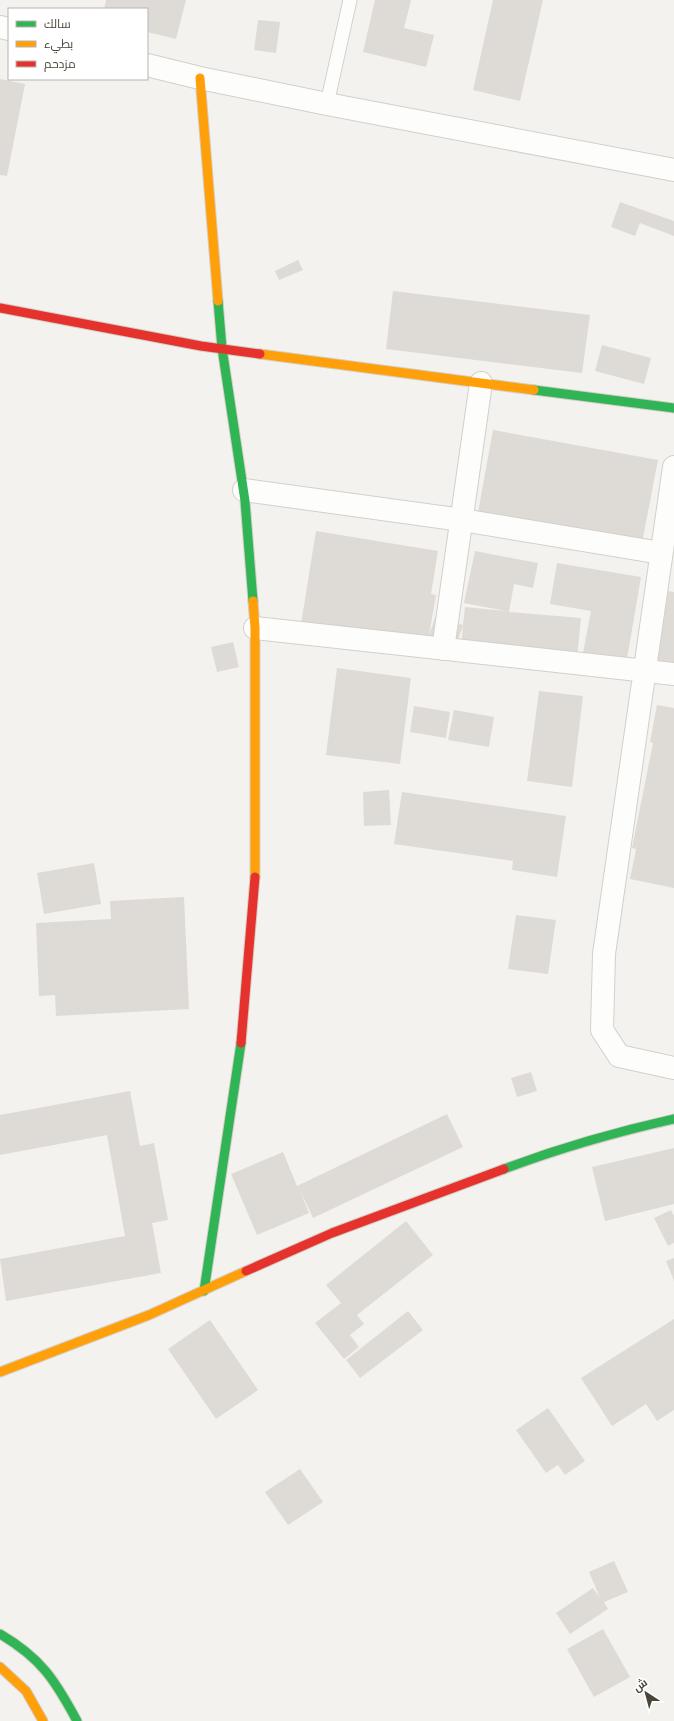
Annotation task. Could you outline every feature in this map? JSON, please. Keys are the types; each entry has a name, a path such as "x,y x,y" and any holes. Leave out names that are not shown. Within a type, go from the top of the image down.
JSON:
{"street":[{"path":"148,65 200,78 327,104 674,170"},
{"path":"200,78 222,348 244,490 255,628 256,864 240,1052 204,1291"},
{"path":"0,308 222,348 674,408"},
{"path":"443,649 481,383"},
{"path":"674,467 604,954 602,1030 619,1056 674,1068"},
{"path":"244,490 462,520 661,553"},
{"path":"255,628 674,674"},
{"path":"0,1372 74,1346 204,1291 332,1233 542,1155 625,1130 674,1119"},
{"path":"0,1634 14,1642 41,1662 57,1683 76,1721"},
{"path":"0,1667 17,1679 35,1701 43,1721"}],"lane":[{"path":"327,104 350,0"}],"building":[{"path":"106,0 186,0 176,39 148,32 148,8 104,8"},
{"path":"375,0 411,0 404,28 434,35 426,67 363,52"},
{"path":"493,0 543,0 520,101 473,90"},
{"path":"258,20 280,22 276,53 254,50"},
{"path":"0,79 25,84 7,176 0,175"},
{"path":"620,202 674,221 674,236 640,223 635,236 611,227"},
{"path":"298,260 303,270 279,280 275,271"},
{"path":"393,291 590,315 582,373 386,349"},
{"path":"602,345 651,358 644,384 595,371"},
{"path":"493,430 658,460 641,548 477,518"},
{"path":"316,531 438,551 431,594 436,595 429,635 436,615 463,625 465,607 506,611 464,603 475,551 538,563 533,588 514,584 509,612 581,618 577,658 461,647 463,626 455,648 301,624"},
{"path":"557,563 641,577 626,665 582,658 591,611 550,604"},
{"path":"668,591 674,592 674,682 655,680"},
{"path":"233,642 239,667 217,672 211,647"},
{"path":"337,668 411,678 400,764 326,755"},
{"path":"539,691 583,696 572,787 527,781"},
{"path":"657,705 674,708 674,888 630,879 636,849 632,848 653,743 650,742"},
{"path":"414,706 450,712 446,738 410,732"},
{"path":"454,710 494,717 489,747 448,740"},
{"path":"389,790 391,825 364,826 363,792"},
{"path":"402,792 566,816 557,877 512,870 513,861 394,844"},
{"path":"94,863 101,904 44,914 37,873"},
{"path":"184,897 189,1009 56,1016 55,995 39,996 36,923 111,919 110,901"},
{"path":"516,915 556,920 548,974 508,969"},
{"path":"531,1072 537,1091 517,1097 511,1078"},
{"path":"130,1091 140,1146 154,1143 168,1220 152,1223 161,1273 6,1301 0,1259 125,1236 107,1135 0,1155 0,1115"},
{"path":"447,1114 463,1147 313,1218 299,1188 309,1213 257,1235 231,1174 283,1152 297,1186"},
{"path":"674,1148 674,1204 605,1221 592,1167"},
{"path":"671,1210 674,1216 674,1243 668,1246 654,1218"},
{"path":"406,1221 433,1255 357,1315 364,1324 350,1335 359,1347 344,1359 315,1323 341,1303 326,1285"},
{"path":"674,1258 674,1281 666,1261"},
{"path":"408,1311 423,1330 360,1378 346,1360"},
{"path":"674,1319 674,1410 657,1421 646,1404 612,1426 581,1378"},
{"path":"210,1320 258,1390 216,1419 168,1349"},
{"path":"548,1408 585,1461 565,1475 558,1465 546,1473 516,1430"},
{"path":"300,1469 323,1502 288,1525 265,1492"},
{"path":"614,1561 628,1592 604,1602 608,1609 570,1634 556,1613 593,1588 600,1598 589,1572"},
{"path":"603,1629 630,1677 594,1697 567,1649"}],"traffic: fast":[{"path":"218,301 222,348 245,501 253,601"},
{"path":"534,390 674,408"},
{"path":"204,1291 241,1043"},
{"path":"504,1169 588,1141 674,1119"},
{"path":"0,1634 26,1652 46,1671 77,1721"}],"traffic: slow":[{"path":"200,78 218,301"},
{"path":"260,354 534,390"},
{"path":"253,601 255,628 255,877"},
{"path":"0,1372 149,1315 246,1271"},
{"path":"0,1667 26,1691 43,1721"}],"traffic: jam":[{"path":"0,308 201,346 260,354"},
{"path":"241,1043 255,877"},
{"path":"246,1271 332,1233 504,1169"}]}
